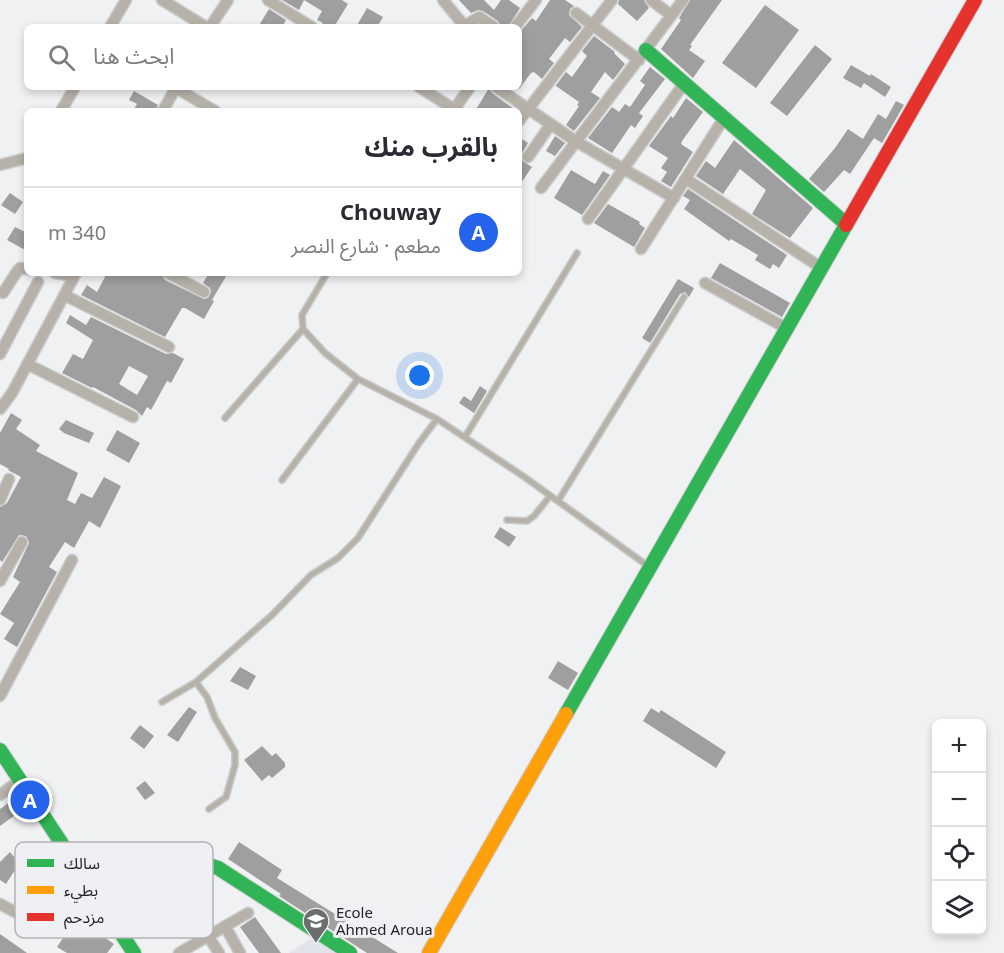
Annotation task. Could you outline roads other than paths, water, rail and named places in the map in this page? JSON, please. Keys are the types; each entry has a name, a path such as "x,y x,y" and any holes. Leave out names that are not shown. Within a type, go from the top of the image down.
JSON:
{"street":[{"path":"112,24 126,0"},
{"path":"162,0 203,24"},
{"path":"210,24 228,0"},
{"path":"268,0 284,4 308,24"},
{"path":"443,0 464,24"},
{"path":"517,24 536,0"},
{"path":"522,117 612,0"},
{"path":"651,0 671,15"},
{"path":"541,188 683,0"},
{"path":"429,953 845,223 975,0"},
{"path":"576,13 685,82 845,223"},
{"path":"468,24 479,17 490,24"},
{"path":"588,219 685,82"},
{"path":"63,108 73,90"},
{"path":"164,108 174,90"},
{"path":"181,90 210,108"},
{"path":"423,90 451,108"},
{"path":"455,108 468,90"},
{"path":"500,90 622,169 674,198"},
{"path":"641,249 724,118"},
{"path":"528,157 551,124"},
{"path":"0,165 24,159"},
{"path":"686,179 820,267"},
{"path":"3,293 18,270 24,269"},
{"path":"0,409 12,393 74,276"},
{"path":"174,276 204,292"},
{"path":"0,354 38,282"},
{"path":"705,283 786,328"},
{"path":"64,295 169,348"},
{"path":"27,364 133,417"},
{"path":"0,500 9,479"},
{"path":"0,581 22,542"},
{"path":"0,696 72,560"},
{"path":"0,750 61,842"},
{"path":"0,795 20,780"},
{"path":"213,866 350,953"},
{"path":"0,904 15,912"},
{"path":"213,933 248,913"},
{"path":"225,926 240,953"},
{"path":"178,953 204,938"},
{"path":"209,938 219,953"}],"lane":[{"path":"465,437 577,253"},
{"path":"325,276 302,315 303,329 326,353 358,379 437,419 465,437 650,567"},
{"path":"558,501 684,297"},
{"path":"225,418 303,329"},
{"path":"282,480 358,379"},
{"path":"162,702 196,682 272,615 311,575 338,558 358,538 437,419"},
{"path":"507,520 527,521 550,496"},
{"path":"196,682 207,698 235,752 235,765 226,797 209,809"}],"place":[{"name":"Chouway","path":"30,800"},
{"name":"Ecole Ahmed Aroua","path":"316,944"}]}
